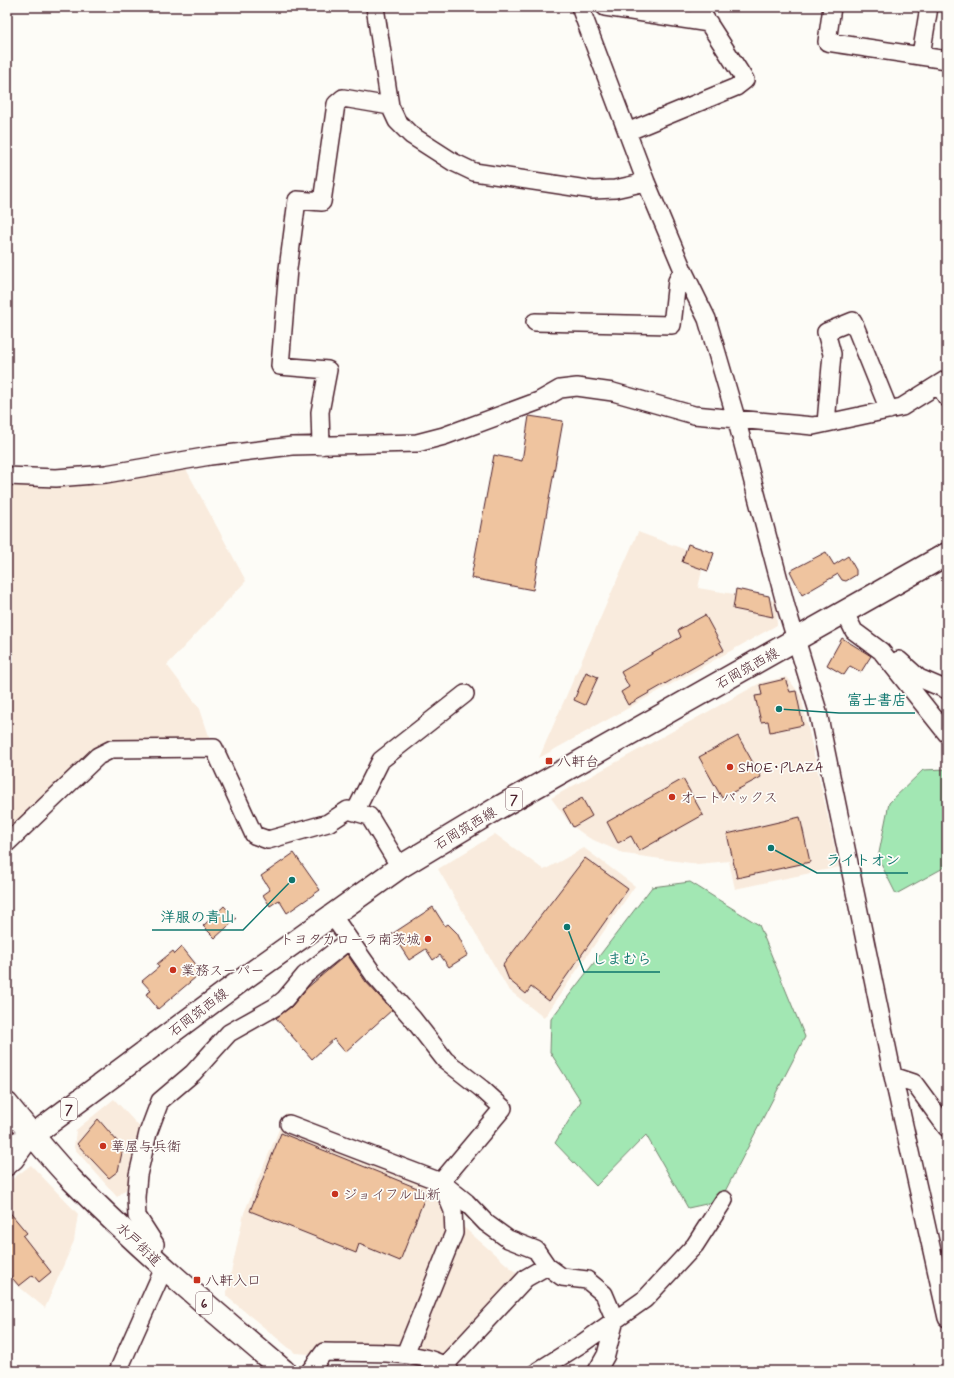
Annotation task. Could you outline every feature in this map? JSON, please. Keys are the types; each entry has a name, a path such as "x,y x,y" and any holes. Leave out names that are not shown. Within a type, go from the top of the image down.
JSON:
{"main road":[{"name":"石岡筑西線","path":"33,1135 246,977 400,867 498,808 796,641 947,554"},
{"name":"水戸街道","path":"7,1104 71,1179 157,1262 284,1371"}],"street":[{"path":"375,7 390,106 397,121 411,136 453,162 474,172 594,190 615,189 646,182"},
{"path":"580,7 646,182 683,270 707,319 736,418 753,488 816,708 893,1076 947,1318"},
{"path":"605,7 709,23"},
{"path":"627,132 736,87 745,80 698,7"},
{"path":"832,7 827,42 947,60"},
{"path":"921,55 929,7"},
{"path":"321,446 320,412 328,370 280,366 288,269 297,200 322,202 336,104 343,98 390,106"},
{"path":"534,322 672,325 677,281 683,270"},
{"path":"826,423 832,354 826,332 853,321 889,410"},
{"path":"7,476 34,479 106,474 264,448 417,443 539,401 560,389 577,387 613,392 694,415 813,426 902,407 944,387"},
{"path":"845,613 854,632 881,651 896,657 919,678 947,690"},
{"path":"881,651 945,725"},
{"path":"355,812 381,760 465,694"},
{"path":"7,843 98,756 112,750 214,748 254,835 268,840 328,823 348,810 369,816 400,867"},
{"path":"332,915 374,975 413,1019 445,1060 482,1088 503,1108 441,1182"},
{"path":"118,1371 157,1262 155,1244 137,1216 138,1175 148,1133 160,1101 193,1073 229,1033 275,1007 285,999 305,975 349,940"},
{"path":"893,1076 914,1083 947,1128"},
{"path":"289,1124 441,1182 466,1202 486,1223 508,1239 536,1250 546,1266 562,1277 587,1280 604,1294 615,1320 606,1354 597,1371"},
{"path":"7,1144 33,1135"},
{"path":"7,1167 15,1160 33,1135"},
{"path":"405,1354 454,1233 453,1211 441,1182"},
{"path":"538,1371 584,1342 645,1299 695,1245 724,1200"},
{"path":"310,1371 324,1352 405,1354 447,1368 526,1278 546,1266"}],"shaded area":[{"path":"186,469 246,581 167,665 200,709 211,742 110,743 7,835 7,482 62,482"},
{"path":"638,532 705,557 698,588 776,601 777,625 539,758"},
{"path":"787,677 801,696 839,867 735,889 729,861 698,864 625,854 589,838 571,825 551,798 762,682"},
{"path":"495,834 544,870 584,848 635,886 544,1018 508,989 438,869"},
{"path":"114,1099 145,1133 132,1184 117,1197 74,1148 76,1130"},
{"path":"286,1113 438,1172 434,1190 461,1225 529,1284 449,1371 427,1363 295,1353 226,1296 244,1213"},
{"path":"31,1165 78,1214 74,1241 45,1308 7,1277 7,1183"}],"green space":[{"path":"947,769 947,866 896,894 878,858 889,803 923,770"},
{"path":"690,882 759,925 805,1037 720,1201 688,1208 646,1135 596,1186 555,1143 581,1101 550,1052 551,1019 652,887"}],"building":[{"path":"529,416 563,421 533,590 471,578 494,455 522,461"},
{"path":"688,544 714,553 708,571 682,562"},
{"path":"826,552 834,565 848,556 856,570 856,575 846,581 842,580 838,574 802,595 790,571"},
{"path":"736,589 769,596 773,617 733,609"},
{"path":"705,615 724,650 628,705 621,692 629,687 621,672 681,637 678,630"},
{"path":"842,638 871,656 861,672 850,666 844,675 827,665"},
{"path":"586,672 598,677 585,705 574,700"},
{"path":"785,679 790,692 796,691 803,725 770,732 768,721 761,722 755,696 762,695 760,685"},
{"name":"SHOE･PLAZA","path":"738,736 761,777 722,798 699,757"},
{"name":"オートバックス","path":"683,779 703,815 639,851 631,836 618,843 607,822"},
{"path":"582,798 592,816 573,827 563,809"},
{"path":"800,817 810,862 737,878 727,834"},
{"path":"294,853 320,890 287,913 279,900 270,906 263,895 270,890 261,876"},
{"path":"585,858 628,889 549,1001 531,987 526,994 509,980 503,965"},
{"path":"224,906 236,919 215,938 203,926"},
{"name":"トヨタカローラ南茨城","path":"433,907 445,926 448,924 457,933 468,955 449,967 440,955 433,960 426,949 409,960 392,934"},
{"path":"182,947 202,972 158,1009 146,994 151,991 142,981 159,967 157,964 173,951 175,954"},
{"path":"347,954 366,982 392,1010 345,1052 334,1039 312,1059 276,1018 291,1007 307,988"},
{"path":"98,1119 123,1148 118,1171 109,1178 77,1144"},
{"path":"281,1133 427,1192 400,1261 359,1244 356,1253 250,1211"},
{"path":"7,1209 27,1233 23,1236 51,1272 39,1282 33,1275 19,1286 7,1272"}],"place":[{"name":"富士書店","path":"779,709"},
{"name":"八軒台","path":"549,761"},
{"name":"SHOE･PLAZA","path":"730,767"},
{"name":"オートバックス","path":"672,797"},
{"name":"ライトオン","path":"771,848"},
{"name":"洋服の青山","path":"292,880"},
{"name":"しまむら","path":"567,927"},
{"name":"トヨタカローラ南茨城","path":"428,939"},
{"name":"業務スーパー","path":"173,970"},
{"name":"華屋与兵衛","path":"103,1146"},
{"name":"ジョイフル山新","path":"335,1194"},
{"name":"八軒入口","path":"197,1280"}]}
